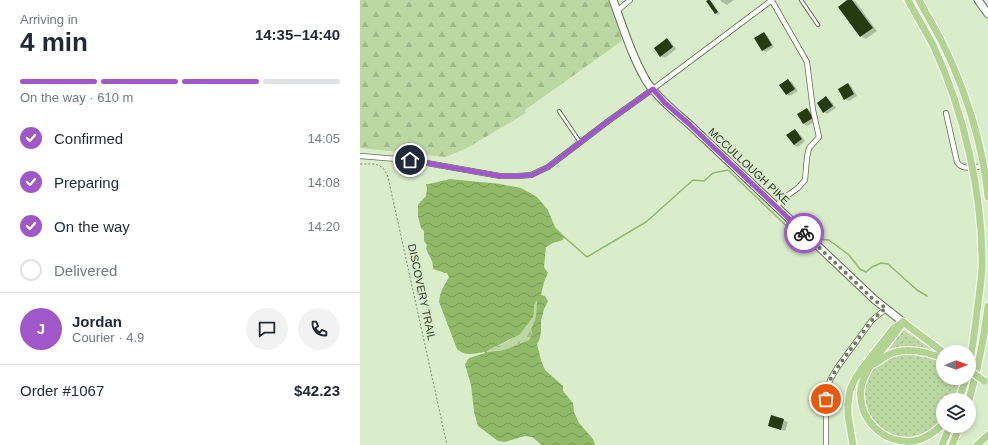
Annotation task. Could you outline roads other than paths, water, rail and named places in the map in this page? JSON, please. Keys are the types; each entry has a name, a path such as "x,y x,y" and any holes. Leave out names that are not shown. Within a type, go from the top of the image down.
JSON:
{"main road":[{"path":"908,0 932,45 948,82 968,144 977,198 982,269 973,345"},
{"path":"919,0 941,41 958,79 978,141 988,197"},
{"path":"971,393 983,344 988,306"},
{"path":"903,322 869,367 861,388 862,404 868,419 878,431 889,438 914,441 936,431"},
{"path":"853,445 848,415 850,390 861,370 893,329 903,322"},
{"name":"MCCULLOUGH PIKE","path":"903,322 936,347"},
{"path":"869,367 889,354 905,350 918,351 936,356"},
{"path":"976,375 986,382"},
{"path":"942,445 947,433"},
{"path":"952,445 957,433"},
{"path":"977,445 988,435"}],"street":[{"name":"MCCULLOUGH PIKE","path":"613,0 637,63 648,83 665,103 688,123 874,300 903,322"},
{"path":"617,11 630,0"},
{"path":"360,156 410,160 500,176 532,175 548,167 772,0 807,62 813,110 819,137 809,148 805,180 798,188 781,200 777,207"},
{"path":"978,0 988,14"},
{"path":"946,113 957,162 960,167 983,166"},
{"path":"826,445 826,399 830,380 872,320 886,308"}],"lane":[{"path":"800,0 818,25"},
{"path":"559,111 580,143"}],"water":[{"path":"450,179 500,184 521,188 537,197 548,210 555,227 564,236 563,240 546,247 544,267 548,273 541,295 545,296 548,301 541,320 540,338 537,344 545,370 563,386 563,391 573,403 574,412 579,423 593,439 595,445 542,445 532,437 525,436 505,442 498,441 478,426 474,412 471,385 465,364 469,358 485,352 466,354 457,349 439,302 441,292 449,277 447,273 433,269 432,261 426,248 427,245 424,241 424,231 421,228 418,216 418,205 426,196 426,184","holes":["537,300 536,317 531,329 532,333 529,340 504,350 487,352 520,334 533,317 534,305"]}],"waterway":[{"path":"563,236 587,257 646,222 693,180 704,181 713,173 728,170 800,239 804,239"},
{"path":"817,239 829,240 849,255 860,269 866,272 872,267 881,263 888,264 917,290 927,296"}]}
